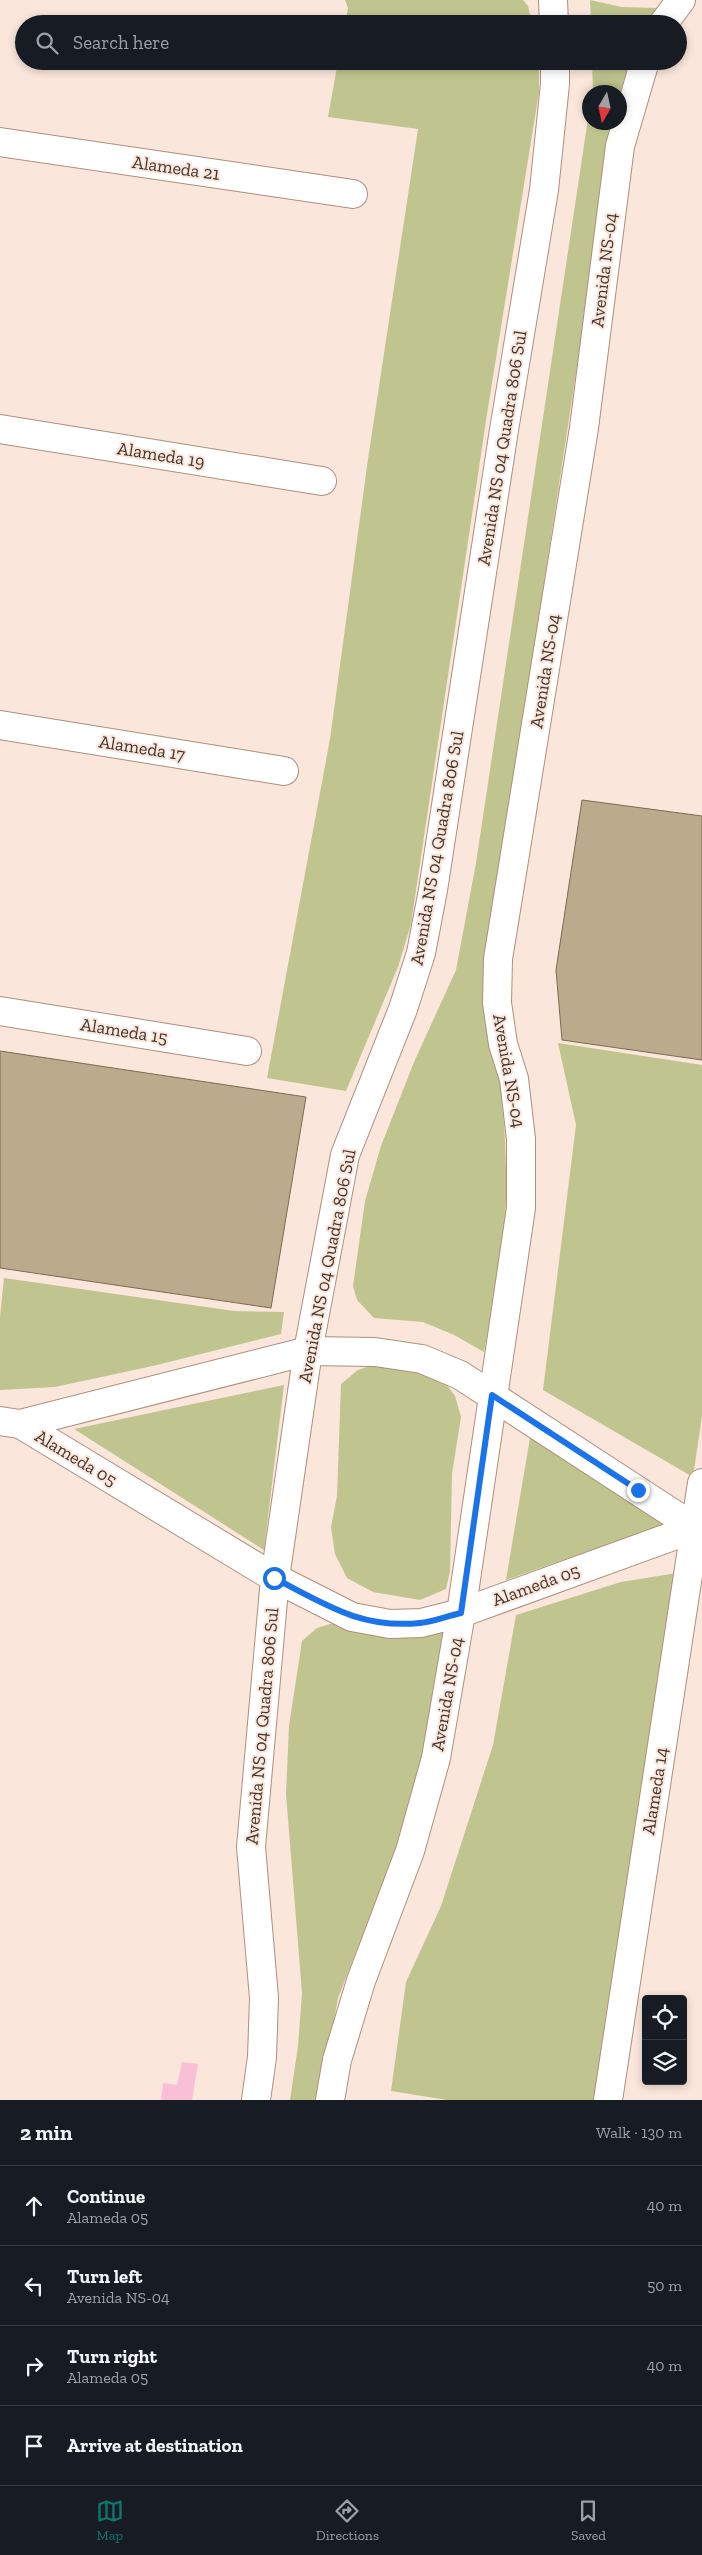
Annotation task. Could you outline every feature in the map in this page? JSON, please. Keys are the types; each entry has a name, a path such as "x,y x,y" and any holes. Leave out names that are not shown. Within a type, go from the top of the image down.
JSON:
{"street":[{"path":"553,0 554,15"},
{"path":"670,15 681,0"},
{"name":"Avenida NS 04 Quadra 806 Sul","path":"256,2100 262,2057 264,1998 251,1847 274,1578 308,1351 345,1156 404,1009 421,953 434,890 504,430 544,190 555,70"},
{"name":"Avenida NS-04","path":"330,2100 337,2060 361,1981 410,1851 434,1767 461,1613 521,1208 521,1139 514,1079 503,1044 497,1003 498,959 584,428 620,146 641,70"},
{"name":"Alameda 21","path":"0,142 353,194"},
{"name":"Alameda 19","path":"0,429 322,481"},
{"name":"Alameda 17","path":"0,725 284,771"},
{"name":"Alameda 15","path":"0,1011 247,1051"},
{"name":"Alameda 05","path":"10,1422 308,1351 375,1352 422,1359 460,1375 699,1528"},
{"name":"Alameda 05","path":"10,1422 274,1578 352,1617 390,1624 421,1623 461,1613 699,1528"},
{"name":"Alameda 14","path":"608,2100 699,1528 702,1483"}],"green space":[{"path":"345,0 523,0 528,6 530,15 347,15 348,8"},
{"path":"590,0 622,7 658,8 654,15 591,15"},
{"path":"336,70 539,70 539,92 487,414 411,924 398,967 346,1091 267,1078 330,739 368,459 418,129 328,117"},
{"path":"592,70 627,70 622,85 593,85"},
{"path":"586,130 613,130 520,741 498,1064 505,1149 505,1220 498,1277 484,1352 454,1335 423,1322 374,1318 357,1300 353,1286 365,1201 381,1146 414,1062 456,970 476,863"},
{"path":"558,1043 702,1065 702,1416 693,1477 543,1390 576,1125"},
{"path":"4,1278 234,1311 284,1312 281,1334 157,1365 55,1387 0,1390 0,1317"},
{"path":"383,1361 440,1376 455,1396 461,1417 452,1474 450,1571 446,1589 420,1600 373,1592 347,1578 335,1554 331,1527 337,1496 341,1384 358,1370"},
{"path":"284,1385 264,1550 74,1429"},
{"path":"532,1426 677,1520 506,1580"},
{"path":"677,1573 601,2100 447,2100 391,2091 406,1982 441,1906 493,1745 516,1615 621,1582"},
{"path":"340,1621 445,1632 424,1770 400,1840 338,1998 319,2100 290,2100 298,2046 302,1993 286,1794 289,1726 302,1641 317,1628"}],"shaded area":[{"path":"182,2062 198,2064 192,2100 161,2100 163,2083 177,2085"}],"building":[{"path":"582,800 702,816 702,1060 562,1040 556,970"},
{"path":"0,1051 306,1097 271,1308 0,1268"}],"route":[{"path":"274,1578 352,1617 390,1624 421,1623 461,1613 492,1395 638,1490"}]}
